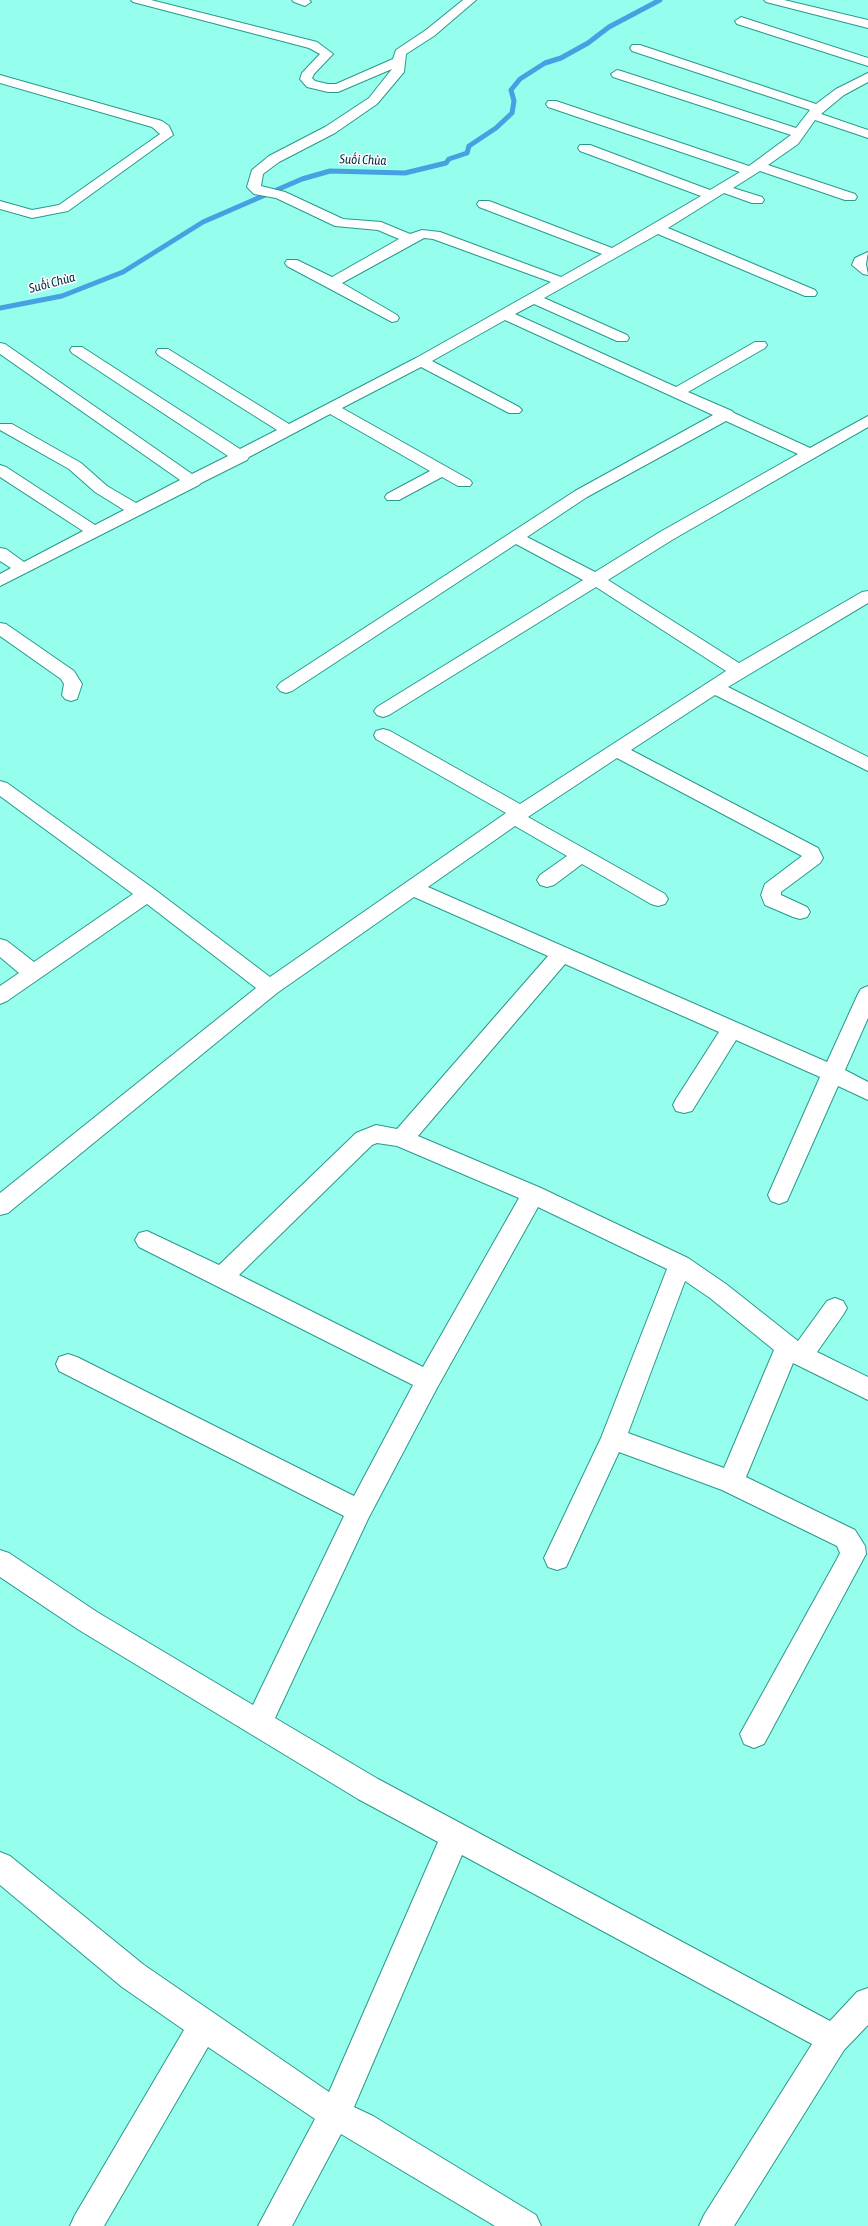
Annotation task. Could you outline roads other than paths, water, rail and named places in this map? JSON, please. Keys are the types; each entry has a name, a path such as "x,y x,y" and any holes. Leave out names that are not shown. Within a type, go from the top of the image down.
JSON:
{"street":[{"path":"137,0 313,45 327,54 308,73 306,79 311,84 328,88 338,88 399,60"},
{"path":"410,239 381,226 340,223 280,196 259,191 254,187 257,173 274,159 330,130 373,101 398,72 400,54 430,33 470,0"},
{"path":"770,0 868,24"},
{"path":"741,21 868,62"},
{"path":"636,48 815,112 868,134"},
{"path":"617,74 796,137"},
{"path":"0,581 241,457 421,361 615,254 755,169 796,137 815,112 840,92 868,77"},
{"path":"0,79 156,124 164,129 167,135 63,208 32,214 0,205"},
{"path":"640,93 796,137"},
{"path":"552,104 755,169 850,197"},
{"path":"585,148 718,192 757,200"},
{"path":"484,204 615,254"},
{"path":"657,229 810,293"},
{"path":"332,283 410,239 422,234 435,236 563,282"},
{"path":"868,256 860,261 859,265 868,271"},
{"path":"292,263 332,283 392,318"},
{"path":"535,299 622,338"},
{"path":"505,315 678,392 809,453"},
{"path":"678,392 760,346"},
{"path":"0,347 193,482"},
{"path":"77,350 241,457"},
{"path":"164,352 289,431"},
{"path":"421,361 514,410"},
{"path":"332,408 464,483"},
{"path":"286,687 581,494 726,414"},
{"path":"383,711 595,579 809,453 868,421"},
{"path":"6,427 75,466 100,489 136,510"},
{"path":"0,470 95,532"},
{"path":"393,497 442,470"},
{"path":"515,537 595,579 739,671"},
{"path":"0,553 23,569"},
{"path":"0,1206 160,1075 270,988 412,888 517,815 618,751 714,687 868,596"},
{"path":"0,628 68,675 73,684 71,695"},
{"path":"714,687 868,765"},
{"path":"383,735 581,855 658,899"},
{"path":"618,751 712,799 811,853 813,858 772,889 772,900 800,912"},
{"path":"0,788 147,894 270,988"},
{"path":"547,880 581,855"},
{"path":"412,888 832,1073 868,1092"},
{"path":"0,996 147,894"},
{"path":"0,946 34,973"},
{"path":"402,1139 562,954"},
{"path":"779,1194 868,994"},
{"path":"684,1105 732,1029"},
{"path":"222,1277 364,1139 376,1134 402,1139 533,1194 680,1265 718,1291 794,1351 868,1389"},
{"path":"259,1722 359,1511 428,1381 533,1194"},
{"path":"147,1240 428,1381"},
{"path":"557,1558 613,1439 680,1265"},
{"path":"731,1482 794,1351 835,1308"},
{"path":"68,1364 359,1511"},
{"path":"613,1439 731,1482 846,1538 852,1546 853,1554 846,1568 754,1734"},
{"path":"0,1562 88,1621 259,1722 368,1789 833,2039"},
{"path":"274,2226 335,2114 456,1835"},
{"path":"0,1866 133,1976 204,2025 335,2114 362,2127 525,2226"},
{"path":"716,2226 833,2039 868,2003"},
{"path":"86,2226 204,2025"}],"waterway":[{"name":"Suối Chùa","path":"0,308 62,296 123,272 203,222 302,179 330,171 405,173 446,163 449,159 467,153 469,146 496,128 512,113 514,101 511,90 520,79 545,63 561,58 588,43 609,27 660,0"}]}
